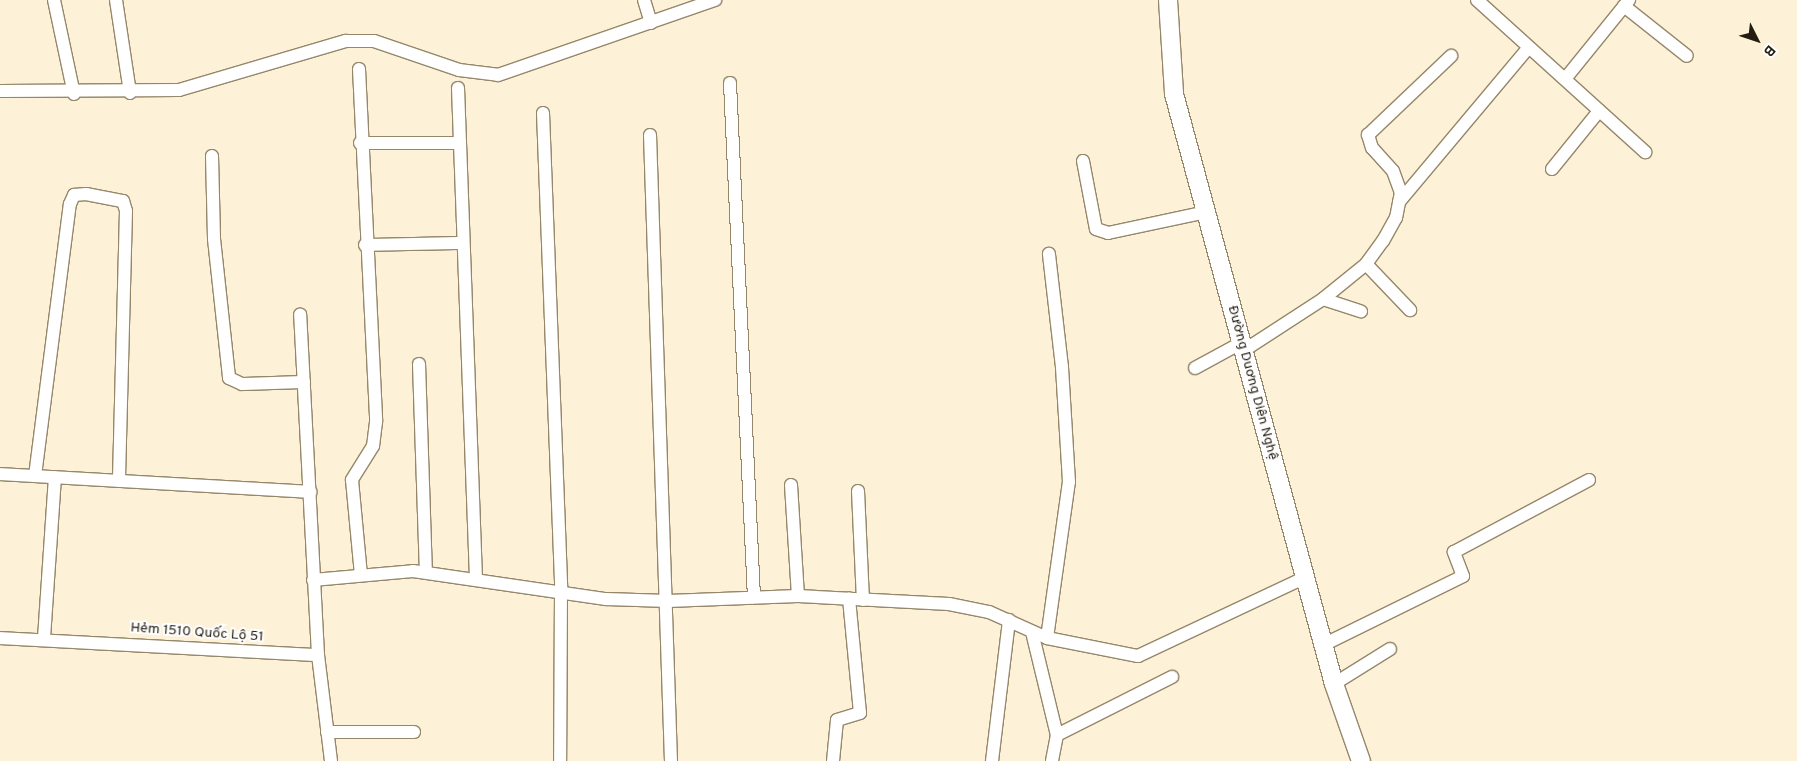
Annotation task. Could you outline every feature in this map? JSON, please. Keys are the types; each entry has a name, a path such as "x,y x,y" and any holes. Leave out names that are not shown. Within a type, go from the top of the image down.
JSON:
{"street":[{"path":"54,0 74,94"},
{"path":"116,0 130,93"},
{"path":"644,0 651,23"},
{"path":"0,91 74,94 130,93 191,88 346,41 374,41 459,70 498,75 715,0"},
{"name":"Đường Duơng Diên Nghệ","path":"1168,0 1174,94 1304,578 1334,684 1361,761"},
{"path":"1477,0 1646,152"},
{"path":"1565,79 1626,3 1687,56"},
{"path":"1398,203 1529,47"},
{"path":"1195,368 1242,347 1323,299 1366,264 1383,241 1401,193 1393,171 1372,148 1368,135 1451,56"},
{"path":"359,69 360,143 376,422 373,446 352,480 361,576"},
{"path":"730,84 754,597"},
{"path":"458,88 476,577"},
{"path":"1552,169 1599,111"},
{"path":"543,113 561,592 560,761"},
{"path":"650,135 668,602 671,761"},
{"path":"360,143 460,143"},
{"path":"212,156 214,239 229,378 242,384 304,382"},
{"path":"1083,161 1096,229 1108,233 1206,212"},
{"path":"34,476 70,204 74,195 86,194 124,201 126,211 119,481"},
{"path":"365,245 463,243"},
{"path":"1047,638 1069,482 1062,368 1049,254"},
{"path":"1366,264 1410,310"},
{"path":"1323,299 1361,311"},
{"path":"300,314 318,655 330,761"},
{"path":"419,364 426,572"},
{"path":"0,474 310,492"},
{"path":"44,638 56,477"},
{"path":"1323,645 1463,576 1454,552 1589,480"},
{"path":"792,485 798,596"},
{"path":"858,491 863,600"},
{"path":"313,580 426,572 476,577 561,592 668,602 798,596 966,606 1009,620 1047,638 1138,656 1304,578"},
{"path":"833,761 837,720 860,713 849,599"},
{"path":"992,761 1009,620"},
{"path":"1032,632 1057,735 1052,761"},
{"name":"Hẻm 1510 Quốc Lộ 51","path":"0,638 44,638 318,655"},
{"path":"1334,684 1390,649"},
{"path":"1057,735 1172,677"},
{"path":"327,732 414,732"}]}
